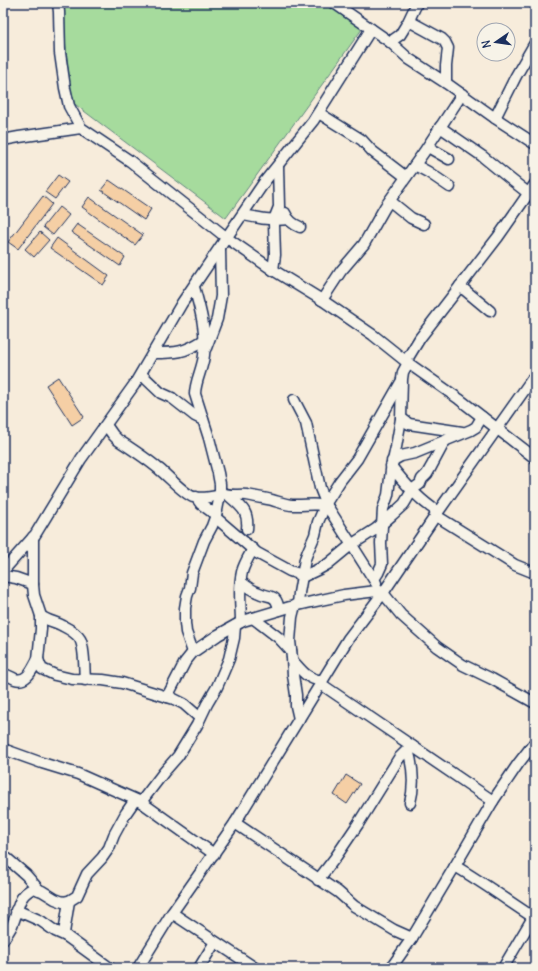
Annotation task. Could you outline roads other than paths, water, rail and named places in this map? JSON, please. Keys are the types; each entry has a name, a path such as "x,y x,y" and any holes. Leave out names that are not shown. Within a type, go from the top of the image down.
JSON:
{"street":[{"path":"58,3 60,54 65,88 69,106 81,128 130,162 227,238 273,270 322,300 373,336 459,399 535,458"},
{"path":"334,3 390,42 409,58 535,144"},
{"path":"390,42 400,35 409,21 417,3"},
{"path":"409,21 442,39 447,46 446,83"},
{"path":"3,571 7,563 33,537 81,459 134,385 182,303 266,181 313,121 371,29"},
{"path":"495,118 516,76 535,43"},
{"path":"322,300 341,271 364,244 390,201 428,147 462,94"},
{"path":"319,112 362,140 372,151 406,177"},
{"path":"3,140 81,128"},
{"path":"440,128 482,156 528,193"},
{"path":"428,147 449,159"},
{"path":"415,165 450,187"},
{"path":"273,270 275,255 275,220 279,205 278,166"},
{"path":"374,579 382,564 381,542 383,509 388,495 392,463 401,418 402,381 403,372 407,362 420,338 498,237 535,184"},
{"path":"390,201 411,218 424,224"},
{"path":"279,205 288,219 300,227"},
{"path":"243,215 275,220 288,219"},
{"path":"204,352 217,319 221,296 220,249"},
{"path":"460,286 490,311"},
{"path":"193,652 186,632 185,608 192,573 200,550 216,516 223,494 209,438 195,394 195,388 204,357 204,340 199,305 194,287"},
{"path":"153,353 173,353 183,351 204,340"},
{"path":"141,374 161,393 172,398 195,416 203,420"},
{"path":"138,968 172,914 235,823 348,639 535,375"},
{"path":"299,719 296,706 290,629 308,551 315,535 318,522 326,506 340,481 357,459 402,381"},
{"path":"294,400 306,423 320,488 326,506 374,579 401,615 436,647 463,664 535,703"},
{"path":"392,463 401,456 415,453 471,430 476,427 482,417"},
{"path":"401,418 409,424 464,433"},
{"path":"106,425 118,440 157,467 191,496 207,498 223,494 246,495 270,499 291,505 316,504 326,506"},
{"path":"196,497 201,504 257,553 302,576 328,564 352,545 383,524 404,504 420,484 445,440"},
{"path":"392,463 399,476 437,513 515,565 535,573"},
{"path":"223,494 245,511 247,516 247,529"},
{"path":"3,674 9,675 15,679 24,679 28,677 38,659 41,629 40,616 34,595 33,584 33,537"},
{"path":"3,940 13,923 16,910 21,899 25,894 34,888 63,902 69,901 77,896 87,874 109,848 114,835 126,814 178,756 217,687 229,658 238,624 242,571 253,549"},
{"path":"3,576 16,578 33,584"},
{"path":"241,582 258,593 274,597 279,610"},
{"path":"167,697 185,662 193,652 238,624 296,605 344,595 383,591"},
{"path":"40,616 63,626 80,640 83,646 86,680"},
{"path":"253,618 279,638 306,676 322,682 410,747 492,801"},
{"path":"38,659 42,669 48,672 72,679 103,680 122,683 174,699 184,704 200,718"},
{"path":"391,968 412,938 492,801 535,742"},
{"path":"410,747 413,785 410,803"},
{"path":"318,880 358,824 399,758 410,747"},
{"path":"3,749 78,774 138,801 214,854"},
{"path":"235,823 338,892 354,906 394,930 412,938"},
{"path":"3,855 26,875 39,890"},
{"path":"455,866 534,915 503,968"},
{"path":"66,936 64,933 69,901"},
{"path":"16,910 41,921 55,931 66,936 110,968"},
{"path":"172,914 255,968"},
{"path":"199,968 215,942"},
{"path":"235,968 241,959"}]}
